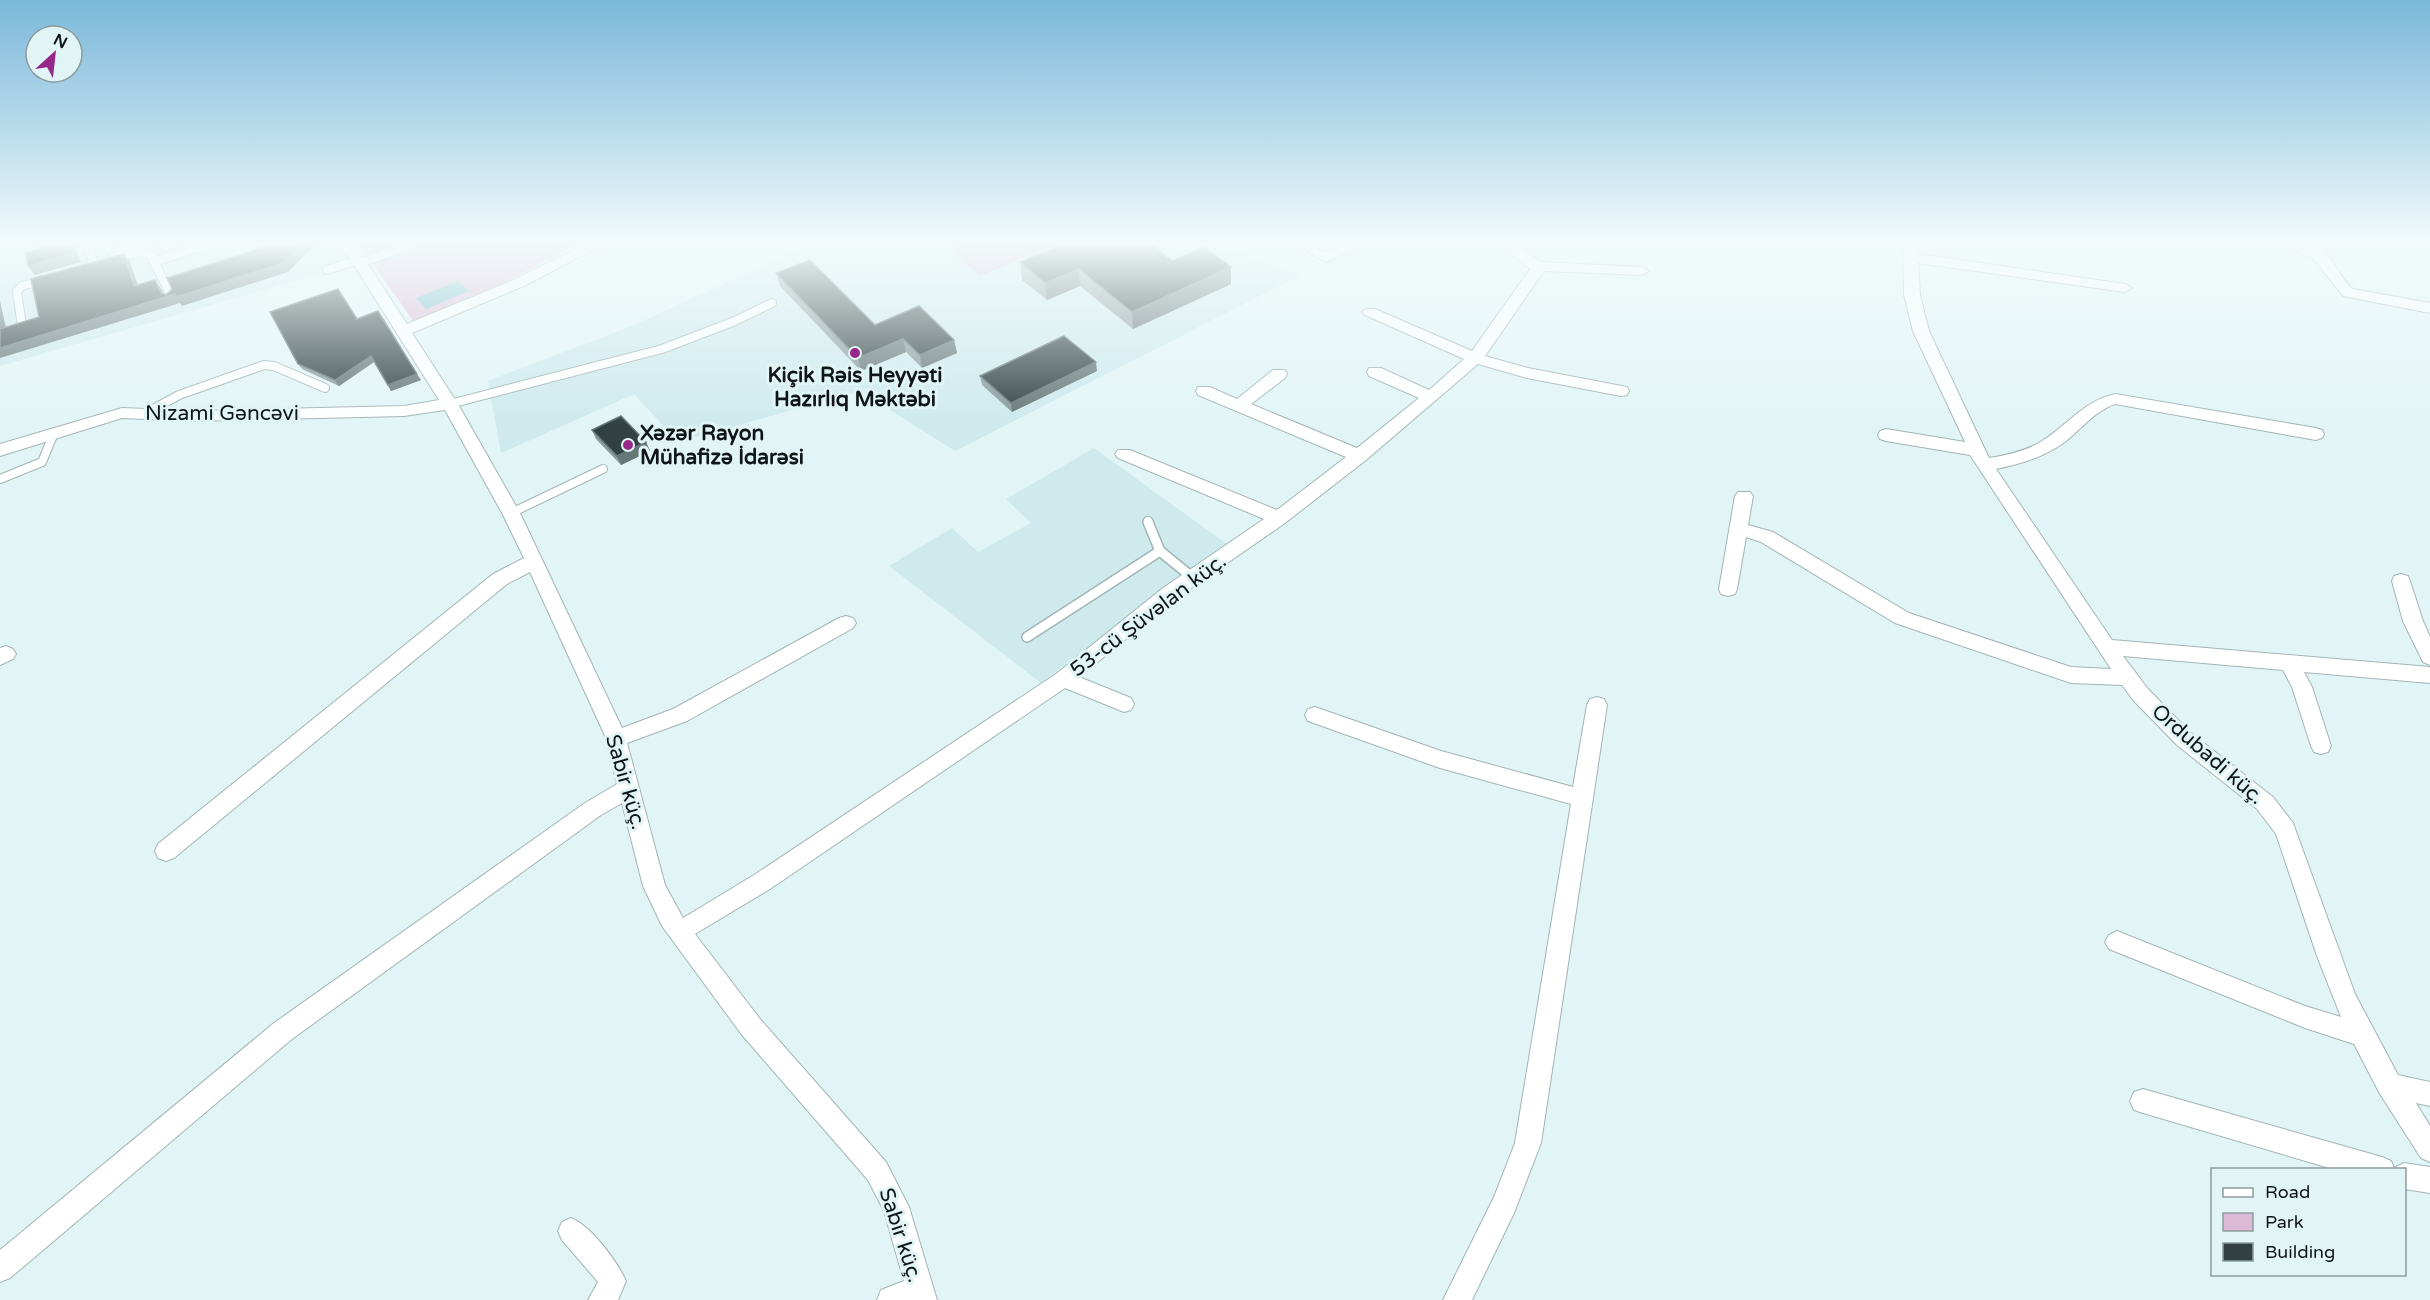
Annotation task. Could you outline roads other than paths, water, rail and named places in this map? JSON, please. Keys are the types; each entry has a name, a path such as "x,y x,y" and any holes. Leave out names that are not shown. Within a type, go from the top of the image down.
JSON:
{"street":[{"name":"Sabir küç.","path":"386,304 450,404 511,513 616,738 654,886 680,932 751,1027 878,1171 896,1207 921,1294"},
{"path":"404,331 469,304"},
{"name":"53-cü Şüvəlan küç.","path":"680,932 762,882 1063,679 1120,631 1279,519 1360,456 1475,358 1514,304"},
{"name":"Ordubadi küç.","path":"1914,304 1921,331 1980,458 2127,677 2184,739 2265,803 2285,830 2324,944 2361,1034 2389,1085 2430,1149"},
{"path":"2406,304 2430,308"},
{"path":"1370,312 1475,358 1527,373 1621,392"},
{"path":"1375,372 1430,397"},
{"path":"1240,405 1279,374"},
{"path":"1204,391 1360,456"},
{"path":"1886,435 1980,458 2010,461 2037,452 2056,440 2099,402 2115,399 2316,434"},
{"name":"Nizami Gəncəvi","path":"0,450 110,416 146,413 193,416 404,411 450,404"},
{"path":"1124,454 1257,507 1279,519"},
{"path":"1728,589 1744,496"},
{"path":"1740,529 1767,537 1902,618 2071,675 2127,677"},
{"path":"166,851 491,586 516,569 534,561"},
{"path":"2401,581 2413,621 2430,657"},
{"path":"616,738 680,715 846,623"},
{"path":"2106,647 2430,675"},
{"path":"2289,663 2302,687 2321,746"},
{"path":"1063,679 1124,704"},
{"path":"1457,1300 1505,1204 1528,1143 1597,705"},
{"path":"1315,715 1440,759 1583,799"},
{"path":"0,1268 283,1031 593,809 629,788"},
{"path":"2117,942 2306,1017 2361,1034"},
{"path":"2389,1085 2430,1094"},
{"path":"2143,1101 2375,1168"},
{"path":"2406,1176 2430,1180"},
{"path":"571,1231 612,1281 602,1300"},
{"path":"891,1300 921,1294"}],"lane":[{"path":"19,304 22,327"},
{"path":"450,404 662,349 735,321 771,304"},
{"path":"146,413 179,395 264,365 274,366 325,388"},
{"path":"0,479 42,462 54,433"},
{"path":"511,513 603,469"},
{"path":"1148,520 1160,551 1193,578"},
{"path":"1027,637 1160,551"}],"water":[{"path":"421,304 439,304 426,309"}],"place":[{"name":"Kiçik Rəis Heyyəti Hazırlıq Məktəbi","path":"855,353"},
{"name":"Xəzər Rayon Mühafizə İdarəsi","path":"628,445"}]}
